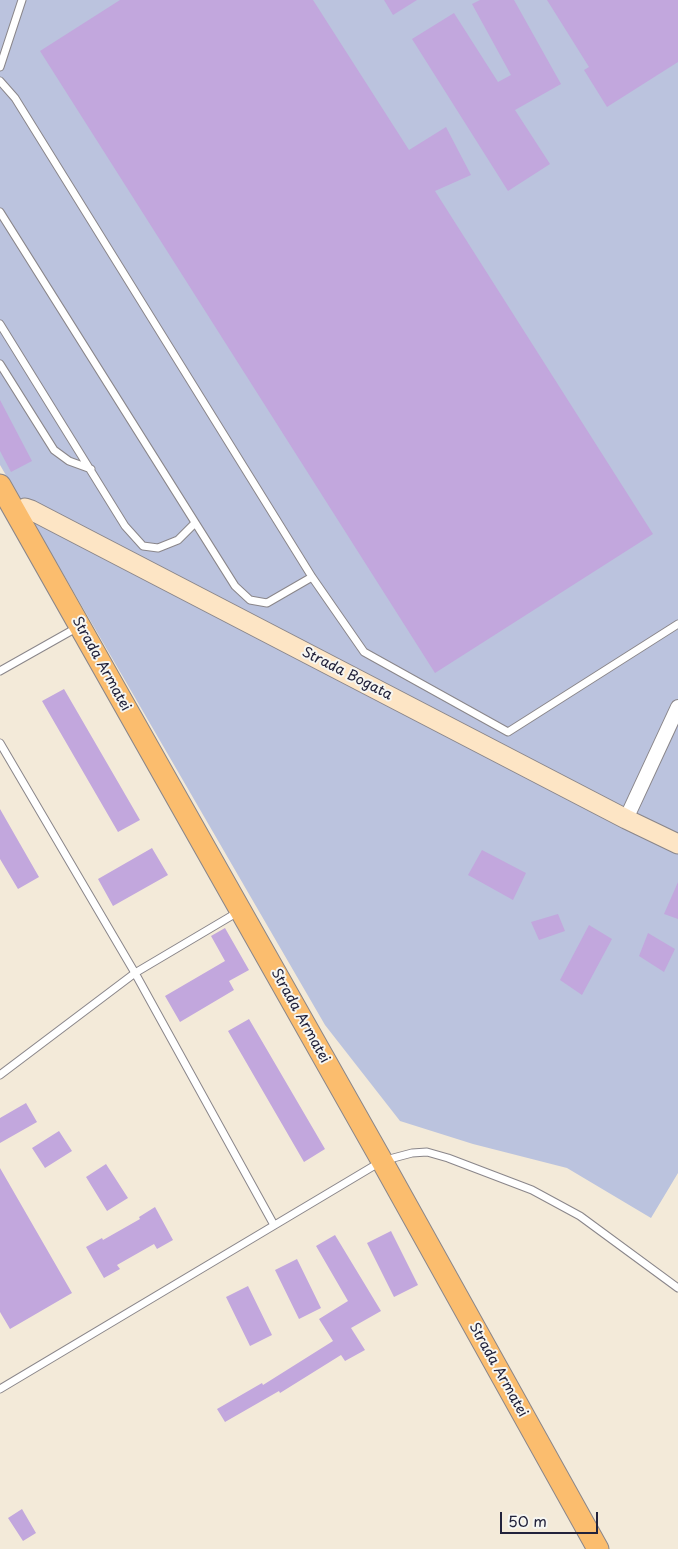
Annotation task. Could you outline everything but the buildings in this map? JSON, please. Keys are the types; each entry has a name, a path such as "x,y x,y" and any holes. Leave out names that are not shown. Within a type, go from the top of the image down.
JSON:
{"main road":[{"name":"Strada Armatei","path":"0,485 382,1161 598,1549"},
{"name":"Strada Bogata","path":"16,513 25,508 31,510 626,819 678,844"}],"street":[{"path":"626,819 678,707"}],"lane":[{"path":"0,67 22,0"},
{"path":"0,81 15,98 312,577 364,652 508,732 678,624"},
{"path":"0,212 235,586 250,600 267,603 312,577"},
{"path":"0,324 125,526 143,546 158,548 178,540 195,523"},
{"path":"0,364 54,450 69,461 91,469"},
{"path":"0,671 80,626"},
{"path":"0,743 135,973 274,1225"},
{"path":"0,1075 135,973 240,911"},
{"path":"0,1389 382,1161 412,1153 427,1152 448,1158 532,1190 580,1216 678,1288"}],"shaded area":[{"path":"0,0 678,0 678,1173 651,1218 567,1168 473,1144 400,1121 325,1025 0,465"}]}
